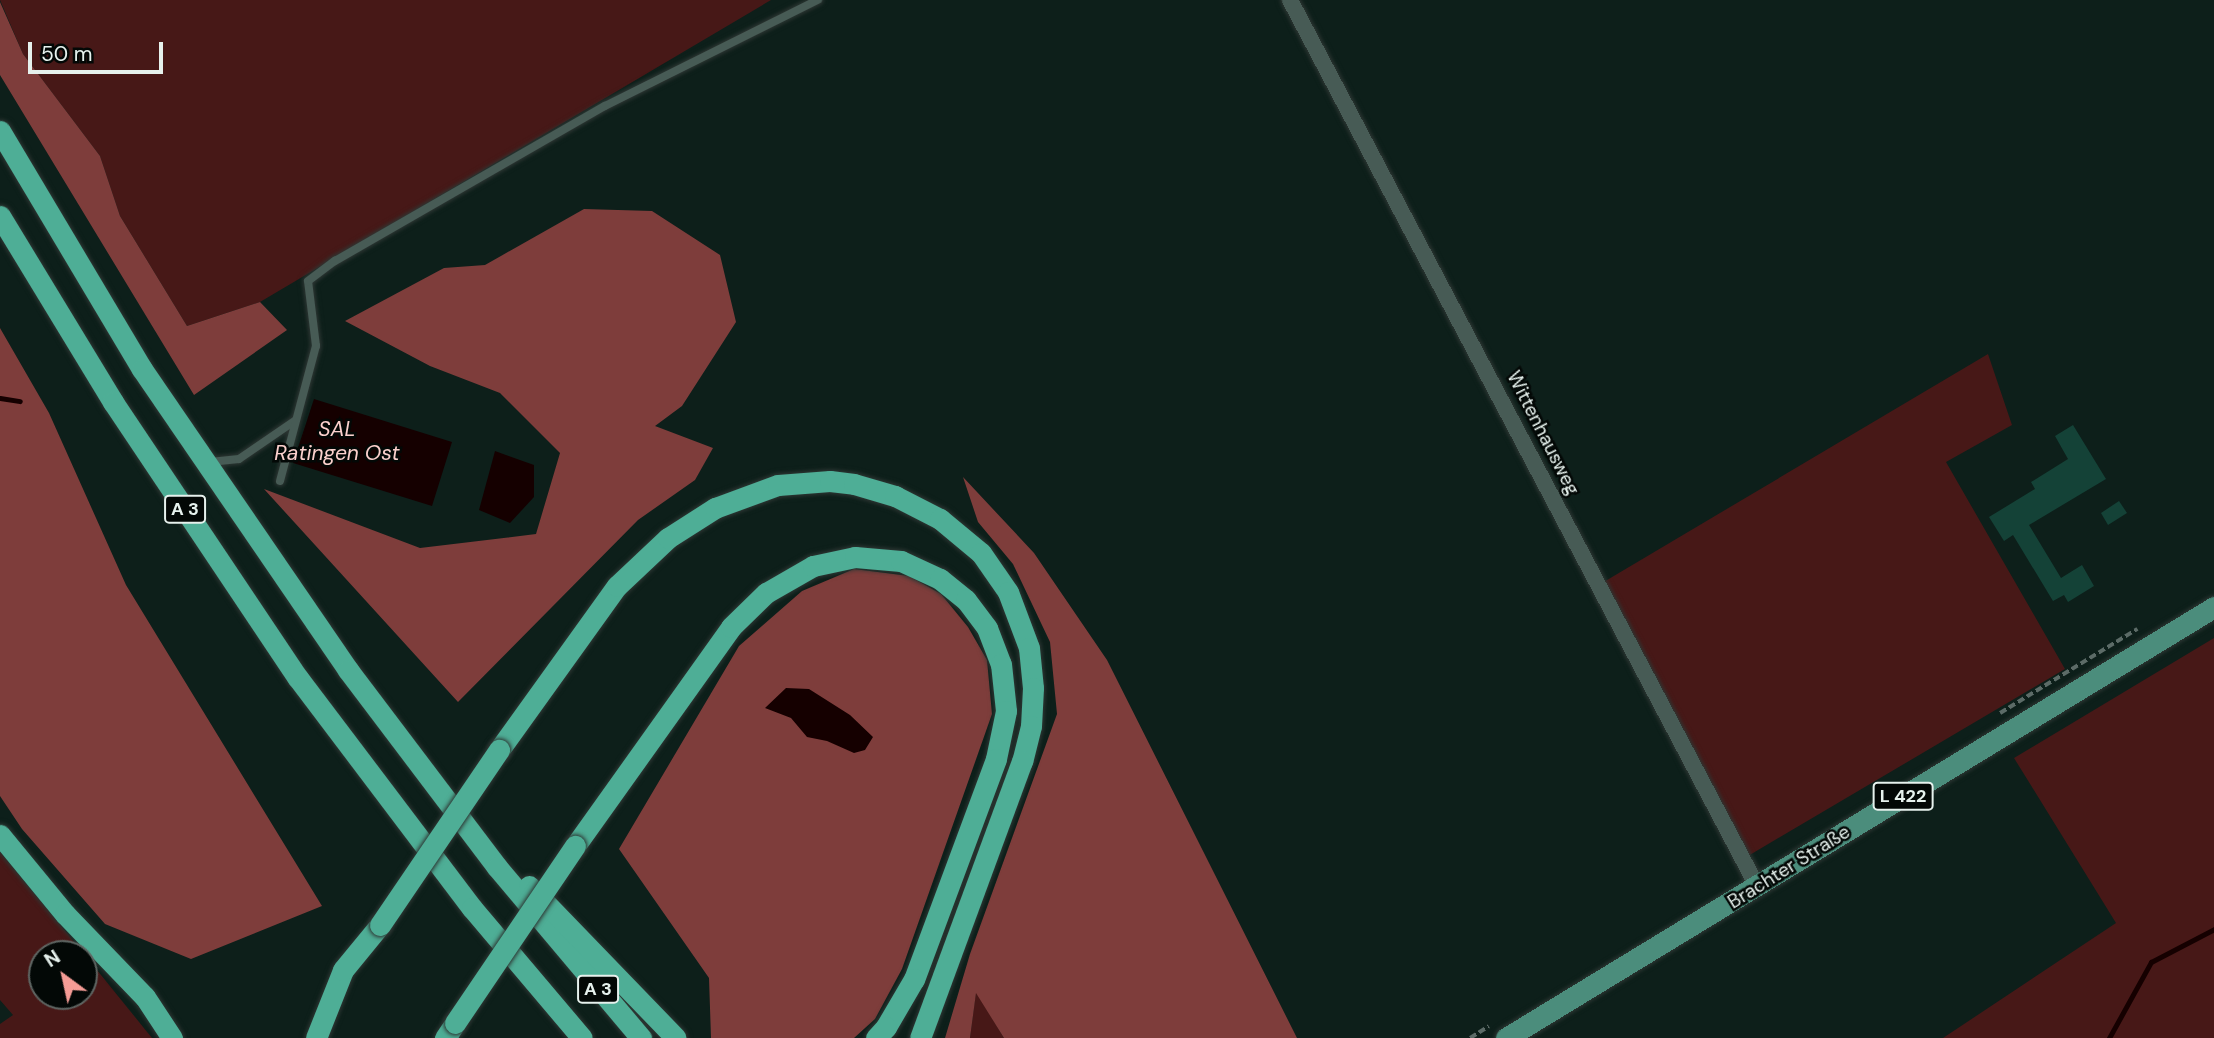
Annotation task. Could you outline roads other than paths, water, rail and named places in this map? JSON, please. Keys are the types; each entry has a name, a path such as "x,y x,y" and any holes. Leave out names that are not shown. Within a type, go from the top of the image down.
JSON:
{"highway":[{"name":"A 3","path":"0,131 142,369 203,463 348,670 505,877 641,1038"},
{"name":"A 3","path":"0,216 113,402 298,678 472,908 582,1038"},
{"path":"316,1038 343,970 380,925 499,750 617,586 668,538 715,508 778,485 830,481 854,484 895,496 940,519 981,553 1008,592 1029,648 1033,688 1031,726 1022,761 920,1038"},
{"path":"450,1030 575,846 731,627 766,593 813,566 855,556 901,562 940,579 965,600 991,638 1001,664 1006,711 996,759 914,979 886,1027 876,1038"},
{"path":"445,799 676,1038"},
{"path":"0,835 65,914 145,998 172,1038"},
{"path":"330,1038 351,983 380,925"}],"main road":[{"name":"Brachter Straße","path":"1506,1038 2214,607"}],"street":[{"name":"Wittenhausweg","path":"1290,0 1757,886"}],"lane":[{"path":"280,481 316,346 308,281 335,261 605,106 818,0"},
{"path":"203,463 239,459 296,420"}],"water":[{"name":"SAL Ratingen Ost","path":"314,399 452,442 432,506 293,463"},
{"path":"495,451 534,465 534,497 510,523 479,510"},
{"path":"786,688 809,689 850,715 873,737 865,750 854,753 827,741 807,737 791,718 765,708"}],"waterway":[{"path":"0,398 20,401"},
{"path":"2109,1038 2151,962 2214,929"}]}
